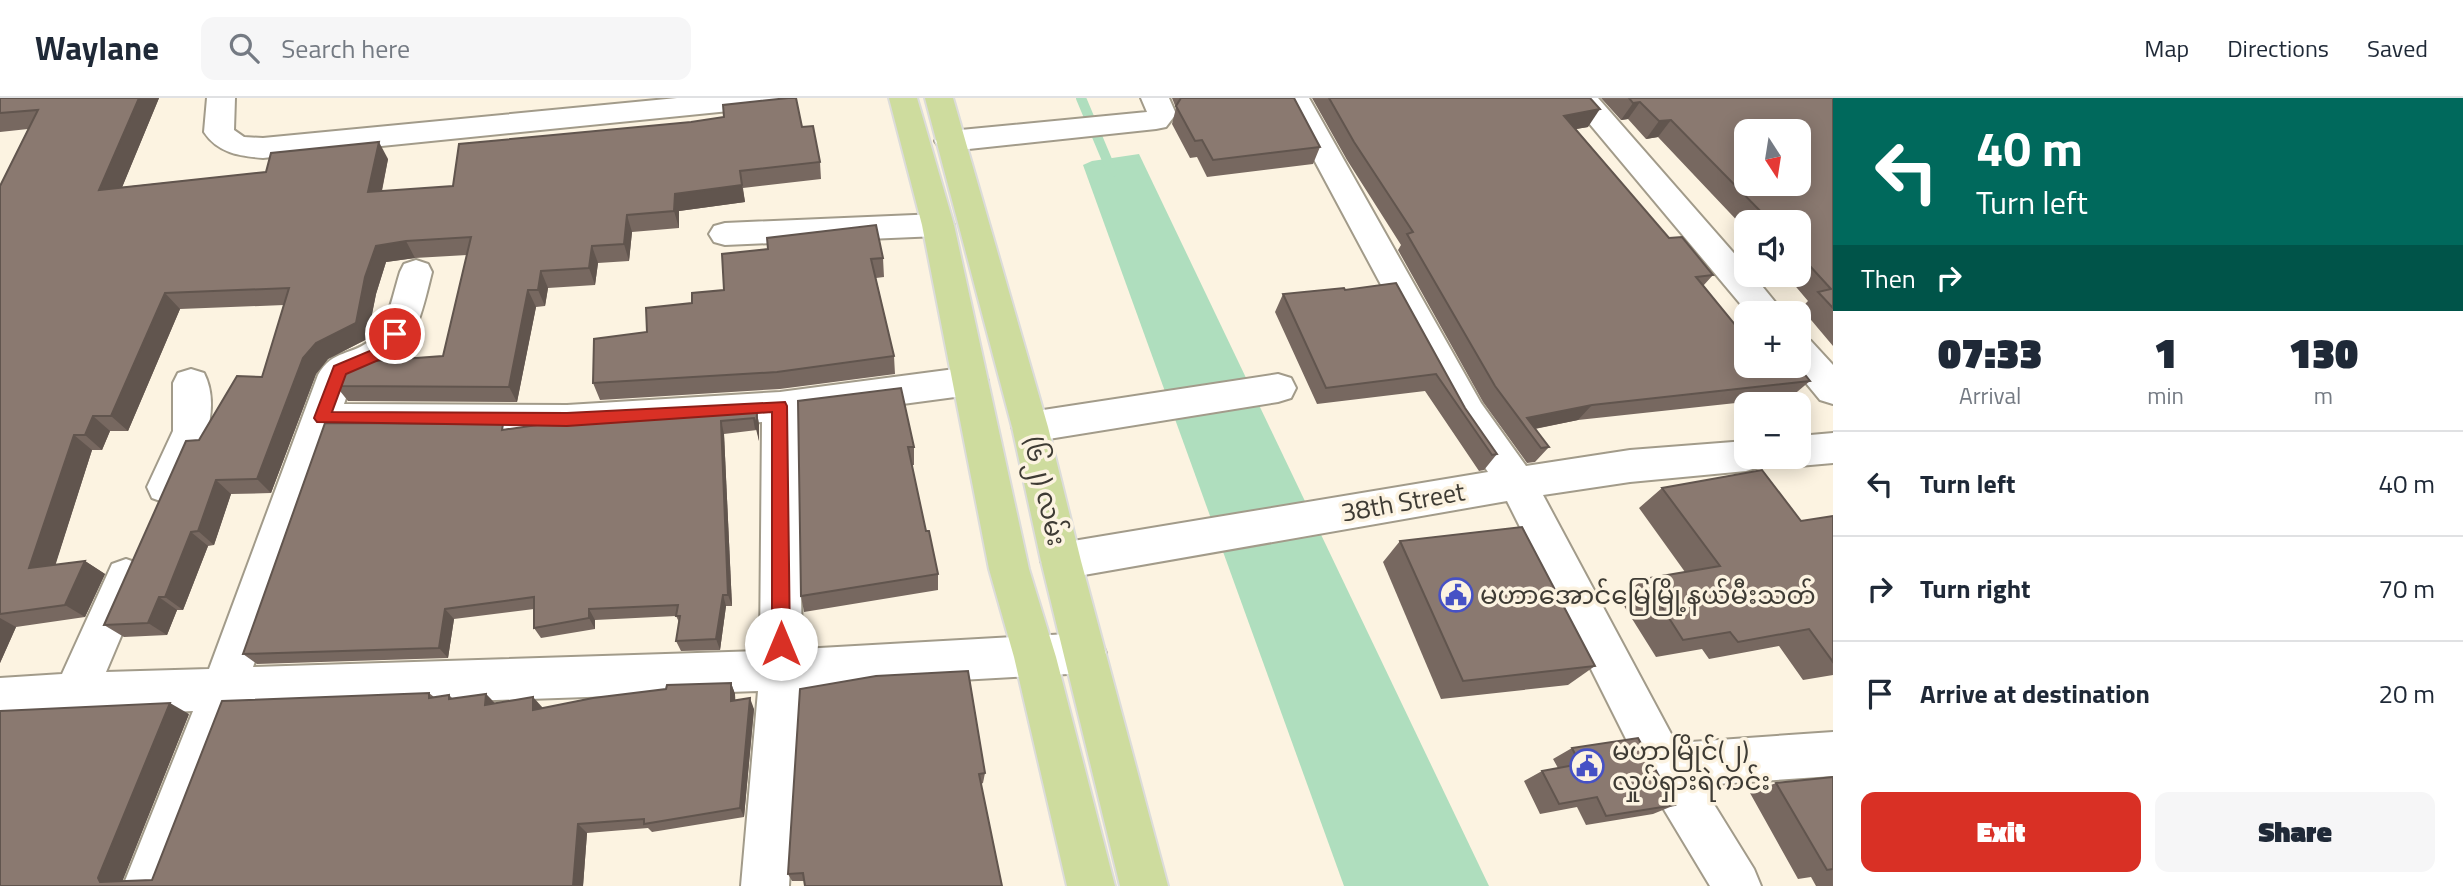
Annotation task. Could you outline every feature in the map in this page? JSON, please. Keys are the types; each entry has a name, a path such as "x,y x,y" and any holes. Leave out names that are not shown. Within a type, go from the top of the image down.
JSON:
{"main road":[{"name":"(၆၂) လမ်း","path":"903,98 938,225 1009,569 1035,657 1091,886"},
{"name":"(၆၂) လမ်း","path":"939,98 1030,426 1061,561 1144,886"}],"street":[{"path":"221,98 219,132 224,138 230,144 263,148 769,98"},
{"path":"950,141 1136,122 1160,117 1161,110 1155,98"},
{"path":"1295,98 1468,413 1517,483 1664,767 1737,886"},
{"path":"1582,98 1757,301"},
{"path":"725,234 938,225"},
{"path":"147,886 223,690 340,370 376,355 395,334 416,272"},
{"path":"1811,364 1833,390"},
{"path":"322,418 567,419 780,406 970,381"},
{"path":"75,694 191,431 191,383"},
{"path":"1030,426 1267,391"},
{"path":"765,886 781,670 780,406"},
{"path":"1811,451 1833,449"},
{"name":"38th Street","path":"1061,561 1517,483 1630,466 1734,457"},
{"path":"0,699 75,694 781,670 1084,653"},
{"path":"1664,767 1738,758 1833,754"}],"shaded area":[{"path":"1139,154 1489,886 1344,886 1083,165 1092,161"}],"building":[{"path":"0,98 139,98 99,190 266,172 271,153 379,142 368,192 453,186 459,144 691,122 724,117 723,105 788,98 796,98 802,127 813,126 820,162 740,171 742,185 675,194 674,211 627,215 624,244 592,246 589,268 541,271 538,290 528,290 509,387 336,386 342,366 348,363 443,356 471,237 406,241 376,246 365,277 356,323 316,343 303,358 257,479 216,480 198,531 191,532 165,597 159,597 148,623 104,625 186,441 199,440 237,376 262,377 289,288 165,293 111,416 93,416 85,435 74,435 29,568 85,561 65,605 0,614 0,186 38,110 0,113"},
{"path":"1181,98 1294,98 1320,147 1213,160 1202,140 1195,141 1176,106"},
{"path":"1329,98 1590,98 1600,109 1564,116 1669,238 1682,237 1713,275 1696,277 1734,323 1734,378 1808,378 1810,381 1592,405 1527,418 1549,447 1541,448 1495,386 1407,234 1413,232 1354,142"},
{"path":"1629,98 1833,98 1833,308 1818,292 1831,289 1811,267 1811,210 1759,210 1746,196 1811,196 1811,119 1734,119 1734,184 1671,120 1659,121 1640,102 1633,103"},
{"path":"876,225 883,258 871,259 894,356 777,372 593,383 594,339 647,332 646,308 692,303 692,293 724,290 722,254 768,249 767,238"},
{"path":"1396,283 1465,408 1497,454 1492,455 1436,374 1326,388 1283,294"},
{"path":"901,388 914,447 908,447 938,574 801,596 798,401"},
{"path":"757,412 756,429 754,418 721,421 728,595 723,595 716,639 676,641 680,616 676,616 678,605 589,609 589,618 534,628 534,597 445,609 439,648 243,654 325,423 503,424 502,430 537,425"},
{"path":"1762,470 1801,521 1833,516 1833,662 1809,629 1738,642 1730,632 1683,640 1644,579 1720,566 1662,488"},
{"name":"မဟာအောင်မြေမြို့နယ်မီးသတ်","path":"1522,527 1595,666 1463,681 1400,541"},
{"path":"968,671 985,773 979,774 1002,886 805,886 803,873 788,874 800,689 876,676"},
{"path":"731,683 731,701 750,698 740,808 644,824 644,819 578,824 573,886 0,886 0,711 170,703 98,878 100,882 152,880 222,701 429,693 429,698 449,695 449,699 486,694 485,705 533,697 533,710 593,698 666,689 667,685"},
{"path":"1638,738 1675,805 1606,816 1597,797 1559,804 1542,771 1580,764 1572,748"},
{"path":"1833,777 1833,869 1827,870 1776,783"}],"waterway":[{"path":"1081,98 1112,172"}],"place":[{"name":"မဟာအောင်မြေမြို့နယ်မီးသတ်","path":"1456,595"},
{"name":"မဟာမြိုင်(၂) လှုပ်ရှားရဲကင်း","path":"1587,766"}],"route":[{"path":"395,334 376,355 340,370 322,418 567,419 780,406 781,644"}]}
